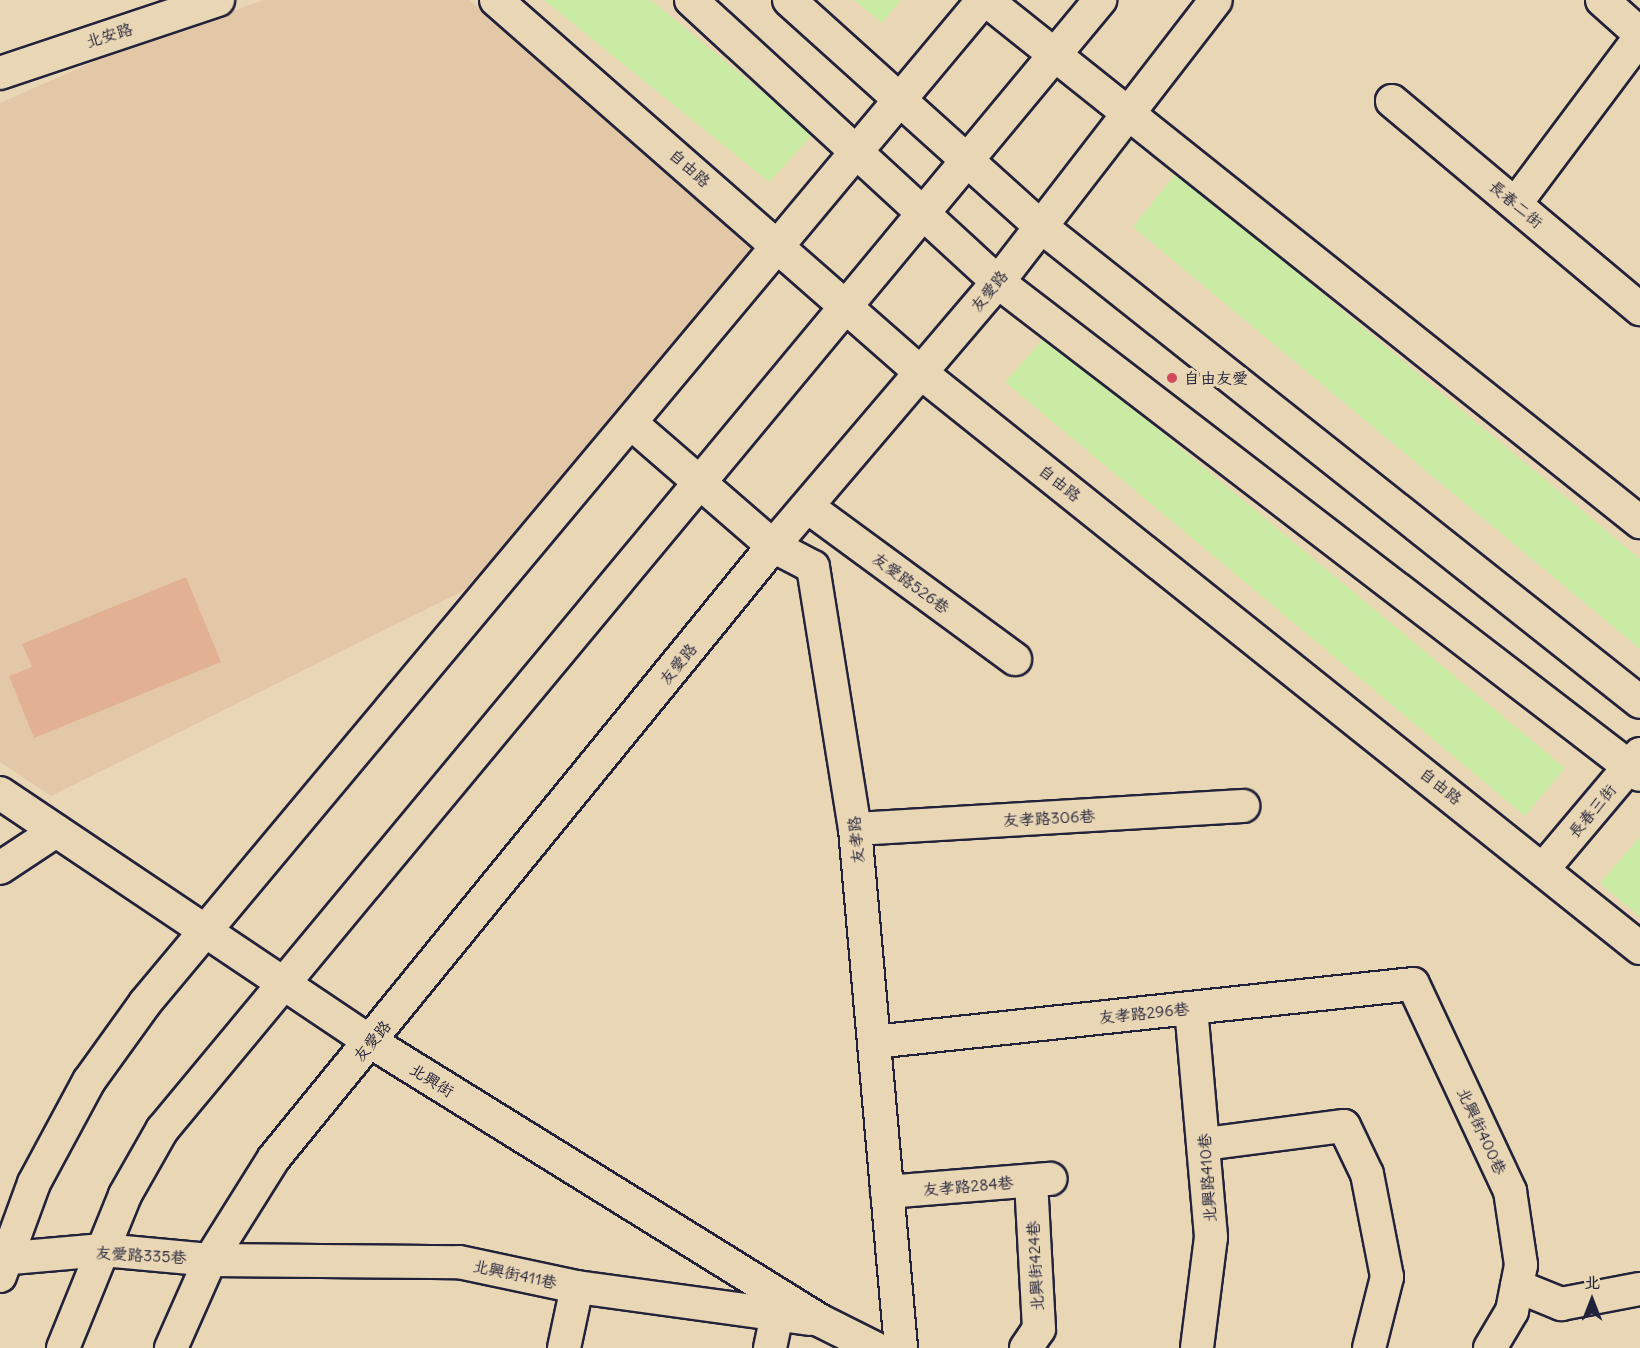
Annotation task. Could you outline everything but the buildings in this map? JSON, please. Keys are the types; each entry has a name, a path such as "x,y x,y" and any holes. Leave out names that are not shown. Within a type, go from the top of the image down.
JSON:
{"street":[{"name":"北安路","path":"0,73 181,6 218,0"},
{"name":"自由路","path":"496,0 776,242 843,307 920,372 1544,868 1640,948"},
{"path":"692,0 854,149 926,211 998,282 1637,765"},
{"path":"789,0 967,163 1040,225 1640,702"},
{"path":"2,1265 34,1183 89,1081 145,1003 207,932 632,423 776,242 985,0 1640,522"},
{"path":"63,1348 125,1195 162,1130 699,478 967,163 1053,54 1100,0"},
{"name":"友愛路","path":"171,1348 210,1260 274,1158 774,546 998,282 1216,0"},
{"path":"1516,203 1640,36 1602,0"},
{"name":"長春二街","path":"1392,101 1640,309"},
{"name":"友孝路","path":"632,423 699,478 774,546 813,567 855,829 901,1348"},
{"name":"友愛路526巷","path":"808,507 1015,659"},
{"name":"長春三街","path":"1544,868 1637,765"},
{"name":"北興街","path":"0,793 371,1042 819,1320 875,1348"},
{"name":"友孝路306巷","path":"855,829 1243,806"},
{"path":"0,868 56,831"},
{"name":"友孝路296巷","path":"874,1042 1413,984"},
{"name":"北興街400巷","path":"1413,984 1510,1191 1521,1265 1512,1311 1490,1348"},
{"name":"北興路410巷","path":"1191,1008 1205,1144 1211,1237 1197,1348"},
{"path":"1205,1144 1344,1126 1367,1174 1387,1277 1369,1348"},
{"name":"友孝路284巷","path":"887,1192 1040,1180"},
{"name":"北興街424巷","path":"1026,1348 1039,1329 1040,1180"},
{"name":"友愛路335巷","path":"2,1265 104,1251 210,1260"},
{"name":"北興街411巷","path":"210,1260 459,1263 577,1287 819,1320"},
{"path":"1516,1286 1561,1304 1640,1289"},
{"path":"564,1348 577,1287"},
{"path":"770,1348 777,1316"}],"shaded area":[{"path":"264,0 469,0 759,241 479,583 51,796 0,762 0,103 111,54"}],"green space":[{"path":"544,0 651,0 813,134 769,182"},
{"path":"854,0 901,0 882,23"},
{"path":"1177,172 1640,559 1640,649 1133,227"},
{"path":"1046,336 1565,768 1525,816 1005,382"},
{"path":"1640,837 1640,917 1600,883"}],"place":[{"name":"自由友愛","path":"1172,378"}]}
